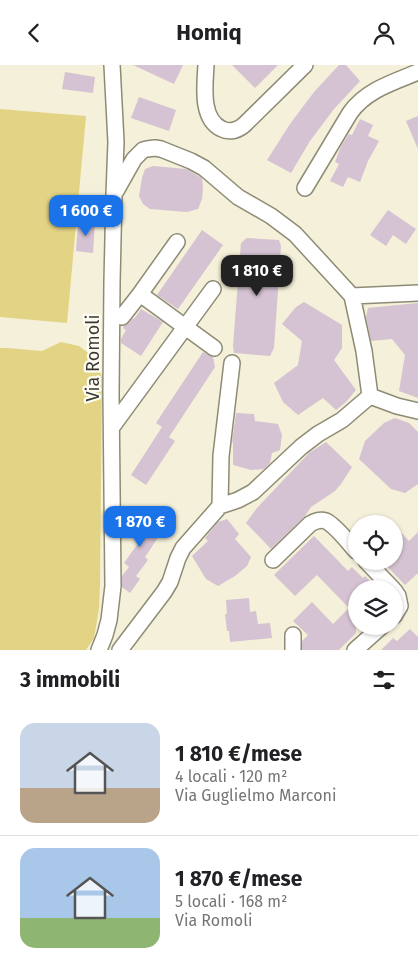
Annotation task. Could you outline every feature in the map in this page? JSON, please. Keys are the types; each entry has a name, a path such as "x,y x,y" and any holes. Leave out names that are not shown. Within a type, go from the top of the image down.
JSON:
{"street":[{"name":"Via Romoli","path":"99,650 108,627 113,593 112,282 116,136 112,65"},
{"path":"206,65 205,99 209,116 218,127 230,131 244,125 305,65"},
{"path":"305,188 356,105 375,91 418,72"},
{"path":"114,195 134,159 143,150 151,148 161,149 191,161 209,171 238,197 291,230 352,296 364,351 370,396"},
{"path":"122,317 176,242"},
{"path":"112,427 213,289"},
{"path":"352,296 418,293"},
{"path":"140,294 214,348"},
{"path":"220,506 221,456 232,363"},
{"path":"370,396 418,411"},
{"path":"120,650 164,592 186,544 220,506 249,495 301,447 346,417 370,396"},
{"path":"273,560 310,524 318,520 326,521 332,525 348,542"},
{"path":"375,570 384,580"},
{"path":"355,650 372,635"}],"shaded area":[{"path":"0,109 86,116 67,323 0,317"},
{"path":"61,342 79,346 95,358 102,377 100,585 99,609 94,638 86,650 0,650 0,348 42,351"}],"building":[{"path":"133,65 183,65 174,84"},
{"path":"232,65 278,65 255,88"},
{"path":"339,65 346,65 360,81 334,109 310,141 291,173 267,160 290,124 314,92"},
{"path":"65,72 95,77 93,93 62,89"},
{"path":"139,97 176,110 169,131 131,118"},
{"path":"418,116 418,149 406,121"},
{"path":"360,119 373,125 368,136 379,141 368,161 360,182 348,177 343,187 330,181 339,164 335,162 341,146 349,134 352,135"},
{"path":"153,166 186,169 202,178 202,199 198,209 187,212 150,209 143,204 139,196 142,178 145,169"},
{"path":"388,210 416,229 406,244 393,235 386,246 370,235"},
{"path":"78,222 95,223 93,253 76,251"},
{"path":"202,230 223,245 178,309 157,295"},
{"path":"247,238 279,240 281,246 274,348 270,356 234,353 241,243"},
{"path":"304,302 342,325 342,348 334,360 356,390 336,410 323,398 298,415 283,402 274,383 298,365 302,341 282,324 296,307"},
{"path":"418,303 418,398 399,391 405,355 392,339 371,341 366,317 368,308"},
{"path":"141,309 163,322 141,356 121,343 121,339 126,330 123,328 124,326 134,319"},
{"path":"203,352 213,357 215,367 169,437 175,441 146,485 131,475 162,427 156,423"},
{"path":"236,413 254,414 255,421 278,424 282,435 280,450 272,453 270,463 264,469 251,470 233,465 232,442"},
{"path":"395,418 409,423 418,432 418,484 405,493 391,489 359,459 365,441 384,423"},
{"path":"326,442 352,467 335,491 311,507 305,516 271,549 246,523 257,508 309,453"},
{"path":"133,512 147,521 149,517 165,527 145,557 148,560 136,576 140,579 130,593 122,587 122,576 129,567 124,563 142,538 124,526"},
{"path":"227,519 239,534 235,539 251,557 247,566 218,586 206,579 192,556 208,541 205,538 218,522"},
{"path":"418,532 418,573 405,585 403,580 400,580 391,570 403,570 403,535 409,541"},
{"path":"314,536 348,571 355,570 363,578 365,576 369,580 348,580 348,607 317,575 295,596 274,575"},
{"path":"249,598 250,612 256,611 258,624 270,623 272,638 230,642 225,614 227,614 226,600"},
{"path":"312,602 333,624 348,609 348,635 354,635 339,650 302,650 302,641 308,635 293,621"},
{"path":"410,629 418,637 418,650 381,650 393,638 397,641"}]}
